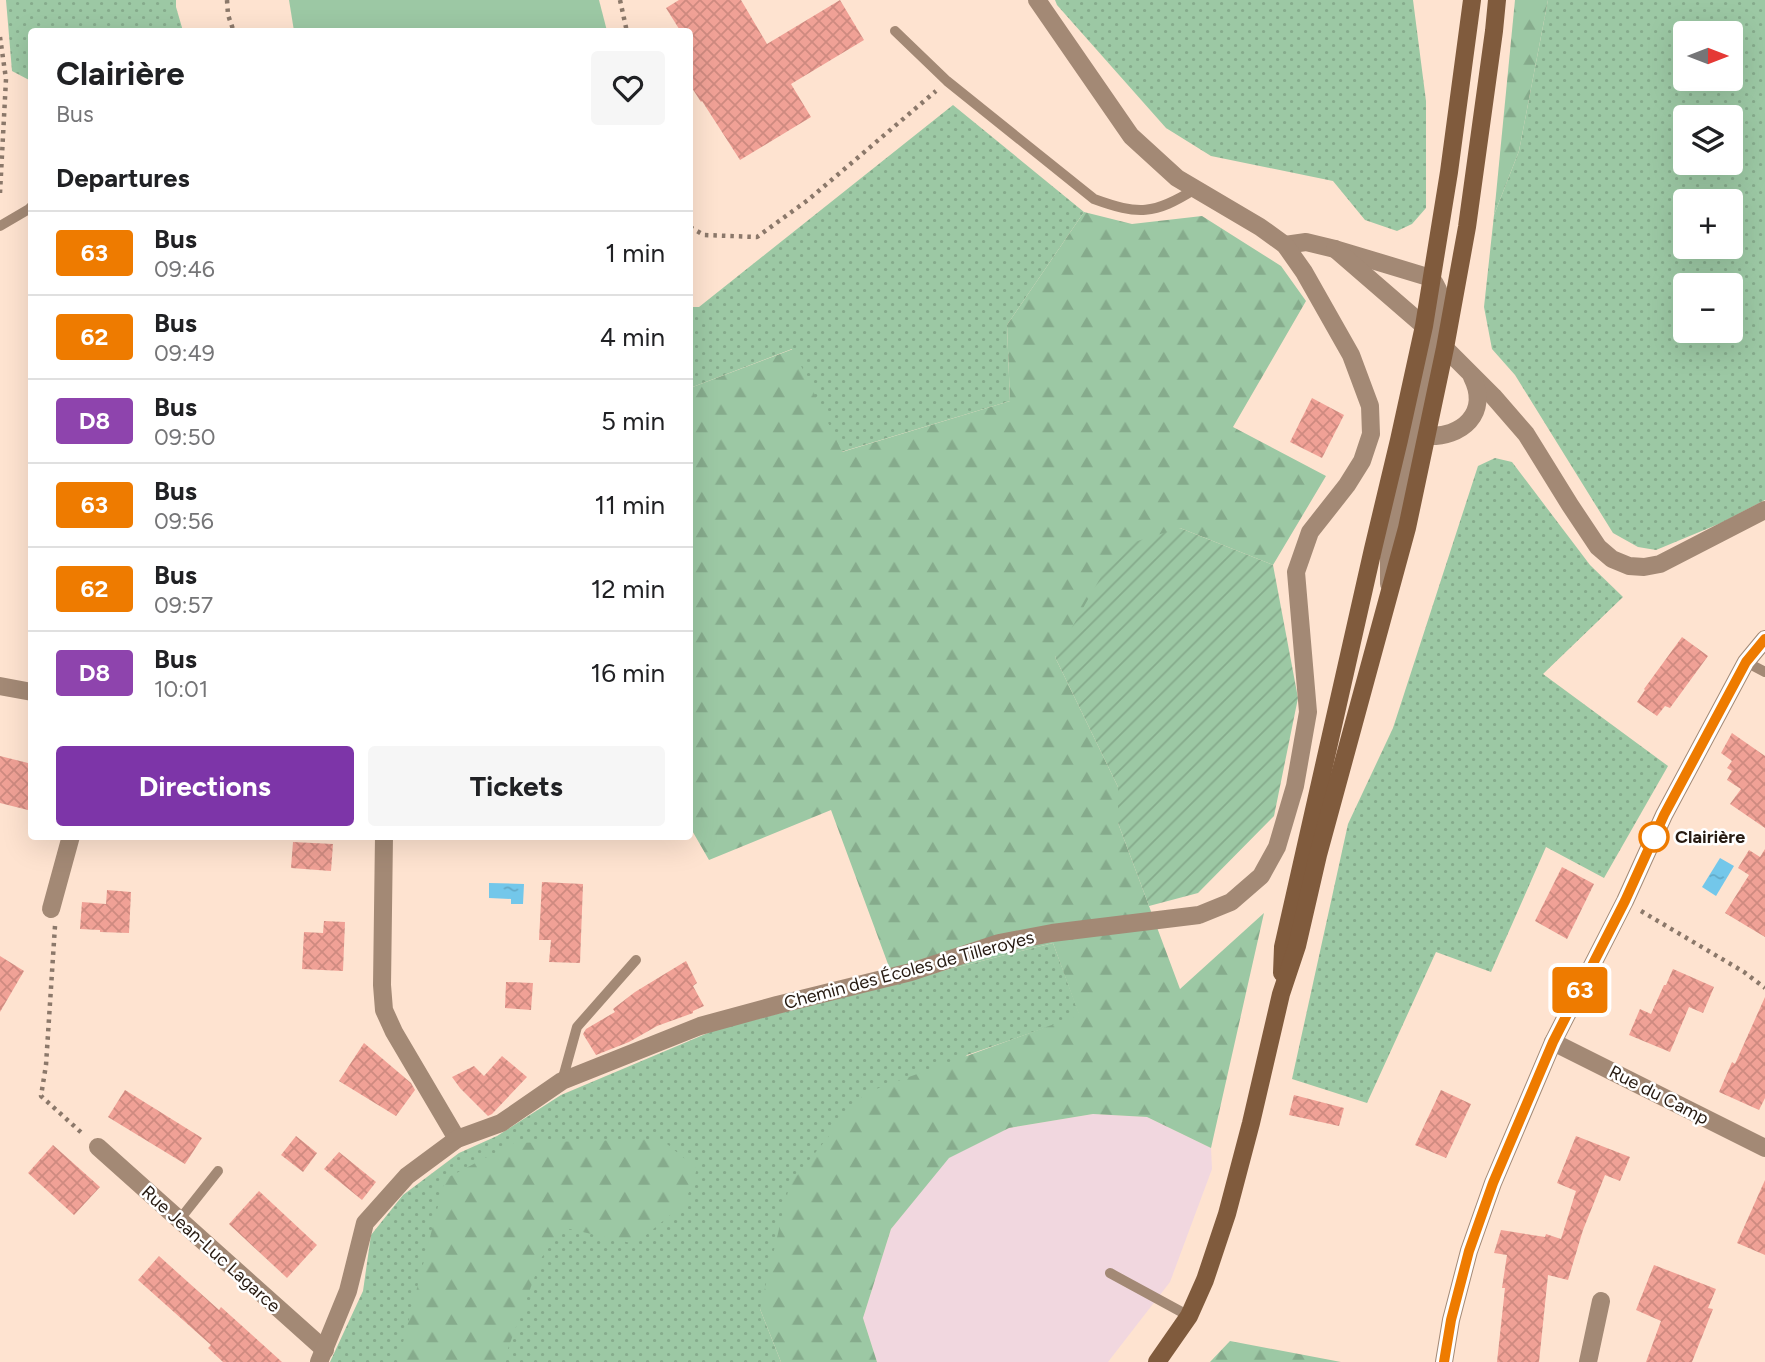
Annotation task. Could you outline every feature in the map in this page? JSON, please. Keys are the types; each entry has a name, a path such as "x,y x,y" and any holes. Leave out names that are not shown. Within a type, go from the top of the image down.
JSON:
{"main road":[{"path":"1281,994 1283,947 1373,549 1430,328 1431,278 1449,172 1472,0"},
{"path":"1157,1362 1189,1316 1205,1280 1227,1214 1281,994 1297,946 1318,855 1407,528 1467,227 1497,0"}],"street":[{"path":"1037,0 1131,135 1177,178 1260,227 1285,245 1306,242 1431,278"},
{"name":"Chemin des Écoles de Tilleroyes","path":"322,1356 348,1291 365,1223 407,1176 457,1139 501,1123 562,1081 700,1026 911,972 999,943 1052,933 1199,915 1231,902 1261,876 1277,847 1295,786 1308,712 1296,572 1310,533 1362,461 1371,434 1370,406 1352,355 1304,272 1285,245"},
{"path":"1335,249 1430,328 1445,348 1526,434 1598,547 1612,559 1629,566 1660,564 1765,510"},
{"path":"1389,598 1388,557 1430,328"},
{"path":"1426,436 1445,435 1466,425 1472,418 1476,408 1476,386 1469,371"},
{"path":"1444,1362 1451,1320 1469,1251 1493,1183 1553,1042 1625,901 1664,815 1746,662 1765,639"},
{"path":"0,686 28,691"},
{"path":"51,909 70,840"},
{"path":"384,840 384,1010 394,1032 457,1139"},
{"name":"Rue du Camp","path":"1553,1042 1765,1148"},
{"name":"Rue Jean-Luc Lagarce","path":"98,1147 180,1219 322,1356"},
{"path":"1588,1362 1601,1301"}],"lane":[{"path":"895,31 947,81 1094,199 1122,209 1152,210 1175,202 1195,190"},
{"path":"0,226 28,208"},
{"path":"1746,662 1765,672"},
{"path":"562,1081 577,1027 636,960"},
{"path":"180,1219 218,1171"},
{"path":"1110,1273 1189,1316"}],"path":[{"path":"227,0 233,28"},
{"path":"620,0 626,28"},
{"path":"0,37 6,79 0,193"},
{"path":"693,229 704,235 757,237 808,200 947,81"},
{"path":"1625,901 1744,972 1765,988"},
{"path":"51,909 55,926 46,1065 40,1097 98,1147"}],"shaded area":[{"path":"1093,1114 1147,1117 1211,1148 1212,1169 1170,1282 1108,1362 877,1362 863,1318 891,1229 948,1158 1009,1128"}],"green space":[{"path":"6,0 176,0 182,28 28,28 28,79 12,71"},
{"path":"289,0 599,0 606,28 294,28"},
{"path":"1055,0 1413,0 1426,101 1426,208 1412,224 1397,231 1365,220 1333,181 1211,156 1166,128"},
{"path":"1515,0 1548,0 1519,151 1494,215"},
{"path":"1548,0 1765,0 1765,500 1721,523 1656,550 1638,547 1613,533 1515,375 1492,349 1484,307 1494,215 1519,151"},
{"path":"953,105 1084,212 1007,325 1010,401 841,452 792,349 693,387 693,307 699,307"},
{"path":"1084,212 1132,224 1202,216 1281,266 1306,301 1233,427 1326,476 1273,565 1180,528 1055,657 1118,787 1118,823 1180,989 1264,913 1211,1148 1147,1117 1093,1114 1009,1128 949,1158 891,1229 863,1318 877,1362 781,1362 760,1309 790,1183 865,1093 1079,1015 1053,943 895,983 831,810 709,860 693,832 693,387 793,349 842,452 1010,401 1007,325"},
{"path":"1495,458 1512,462 1590,565 1623,597 1543,674 1668,766 1604,878 1546,847 1491,972 1436,952 1367,1103 1292,1079 1348,824 1393,728 1478,466"},
{"path":"1180,528 1273,565 1298,698 1274,816 1198,893 1149,906 1118,823 1118,787 1055,657 1118,547"},
{"path":"1053,943 1080,1016 967,1055 760,1309 781,1362 330,1362 363,1291 371,1235 403,1195 459,1153 497,1136 561,1095 715,1030"},
{"path":"661,1139 697,1169 685,1203 635,1244 561,1227 542,1257 503,1362 398,1362 445,1179 514,1143"},
{"path":"1230,1341 1341,1362 1210,1362"}],"water":[{"path":"1720,858 1734,866 1716,896 1702,887"},
{"path":"489,883 524,884 523,904 511,904 511,899 489,898"}],"building":[{"path":"679,0 741,0 767,44 840,0 864,40 791,84 811,117 740,160 693,90 693,28 678,28 666,8"},
{"path":"1312,398 1344,415 1322,458 1290,442"},
{"path":"1682,637 1708,656 1670,708 1665,706 1657,716 1637,702"},
{"path":"1732,733 1765,756 1765,828 1730,804 1741,789 1727,780 1732,771 1727,768 1732,761 1721,753"},
{"path":"0,756 28,763 28,810 0,803"},
{"path":"293,842 333,844 331,871 291,868"},
{"path":"1765,849 1765,937 1725,913 1749,875 1738,868 1749,850 1760,857"},
{"path":"1562,867 1594,884 1567,939 1535,921"},
{"path":"542,882 583,884 580,963 549,962 551,940 539,940"},
{"path":"107,890 131,892 129,933 80,929 82,902 106,904"},
{"path":"324,921 345,922 343,971 302,969 304,932 323,933"},
{"path":"0,956 24,971 0,1012"},
{"path":"686,961 697,983 693,986 704,1006 596,1055 583,1034 586,1029 615,1012 613,1009 635,992"},
{"path":"1673,969 1714,987 1703,1013 1689,1007 1670,1052 1629,1035 1640,1009 1651,1014"},
{"path":"506,982 533,983 531,1010 505,1008"},
{"path":"1765,997 1765,1098 1759,1110 1719,1092 1732,1062 1735,1064"},
{"path":"364,1043 411,1083 415,1090 396,1116 339,1081"},
{"path":"502,1056 527,1077 488,1116 452,1077 474,1066 484,1076"},
{"path":"125,1090 202,1138 185,1164 108,1117"},
{"path":"1441,1090 1471,1104 1446,1158 1415,1145"},
{"path":"1294,1095 1344,1108 1339,1126 1289,1115"},
{"path":"296,1136 317,1153 303,1172 281,1155"},
{"path":"1576,1136 1630,1157 1620,1181 1605,1175 1583,1230 1568,1280 1548,1275 1539,1362 1497,1362 1507,1255 1494,1253 1501,1230 1545,1237 1546,1234 1561,1239 1576,1191 1557,1183"},
{"path":"53,1145 100,1187 74,1215 28,1173"},
{"path":"339,1152 376,1182 362,1200 324,1169"},
{"path":"1765,1180 1765,1255 1737,1243"},
{"path":"259,1191 317,1245 287,1278 229,1224"},
{"path":"159,1256 282,1362 223,1362 208,1348 211,1345 138,1280"},
{"path":"1654,1265 1716,1289 1708,1308 1713,1309 1692,1362 1646,1362 1661,1321 1636,1310"}],"bus line":[{"name":"63","path":"1444,1362 1451,1320 1469,1251 1493,1183 1553,1042 1625,901 1664,815 1746,662 1765,639"}],"place":[{"name":"Clairière","path":"1654,837"}]}
